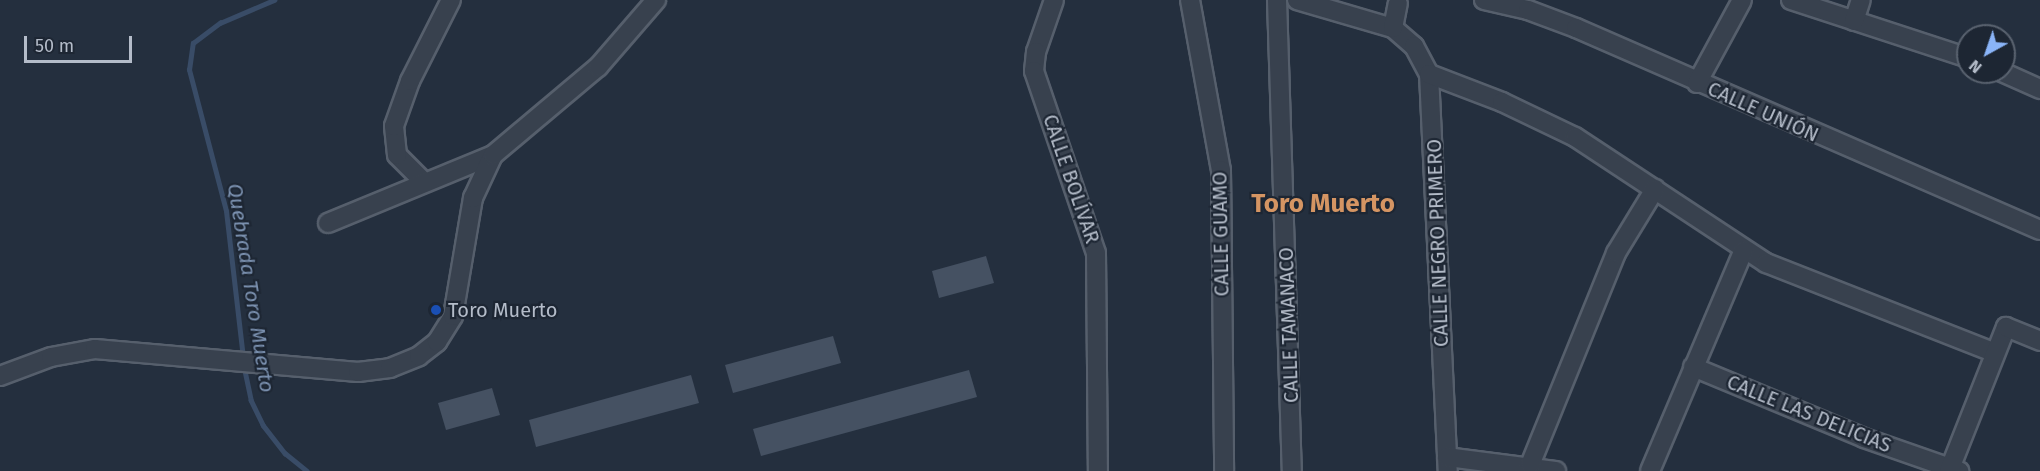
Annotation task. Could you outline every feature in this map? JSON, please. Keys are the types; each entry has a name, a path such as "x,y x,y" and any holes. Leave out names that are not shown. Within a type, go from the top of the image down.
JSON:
{"street":[{"path":"424,182 397,155 394,126 410,81 451,0"},
{"path":"328,223 493,155 598,67 657,0"},
{"name":"CALLE BOLÍVAR","path":"1054,0 1036,52 1034,71 1096,253 1098,471"},
{"name":"CALLE GUAMO","path":"1190,0 1221,170 1224,471"},
{"name":"CALLE TAMANACO","path":"1277,0 1292,471"},
{"path":"1297,0 1393,28 1401,1"},
{"name":"CALLE UNIÓN","path":"1484,0 1538,6 1697,83 2040,230"},
{"path":"1697,83 1742,0"},
{"path":"1791,0 1956,54"},
{"path":"1854,21 1861,0"},
{"name":"CALLE NEGRO PRIMERO","path":"1393,28 1414,46 1429,74 1447,464"},
{"path":"1429,74 1502,102 1575,137 1744,250 1788,273 1993,352"},
{"path":"2016,78 2040,89"},
{"path":"0,376 51,357 95,350 263,365 377,370 401,365 429,350 444,333 453,316 473,198 493,155"},
{"path":"1530,465 1611,263 1655,189"},
{"path":"1650,471 1744,250"},
{"path":"1953,470 1993,352 2006,327 2040,341"},
{"name":"CALLE LAS DELICIAS","path":"1693,367 1864,438 1953,470"},
{"path":"1447,464 1530,465 1556,471"}],"building":[{"path":"986,256 994,283 939,298 932,271"},
{"path":"833,336 841,363 733,393 725,365"},
{"path":"969,370 977,397 761,456 753,429"},
{"path":"691,375 699,403 536,447 529,420"},
{"path":"492,388 500,415 446,430 438,403"}],"waterway":[{"name":"Quebrada Toro Muerto","path":"243,358 226,211 189,70 193,43 220,23 274,0"},
{"name":"Quebrada Toro Muerto","path":"244,366 251,400 263,425 285,453 307,471"}],"place":[{"name":"Toro Muerto","path":"436,310"}],"district":[{"name":"Toro Muerto","path":"1323,204"}]}
